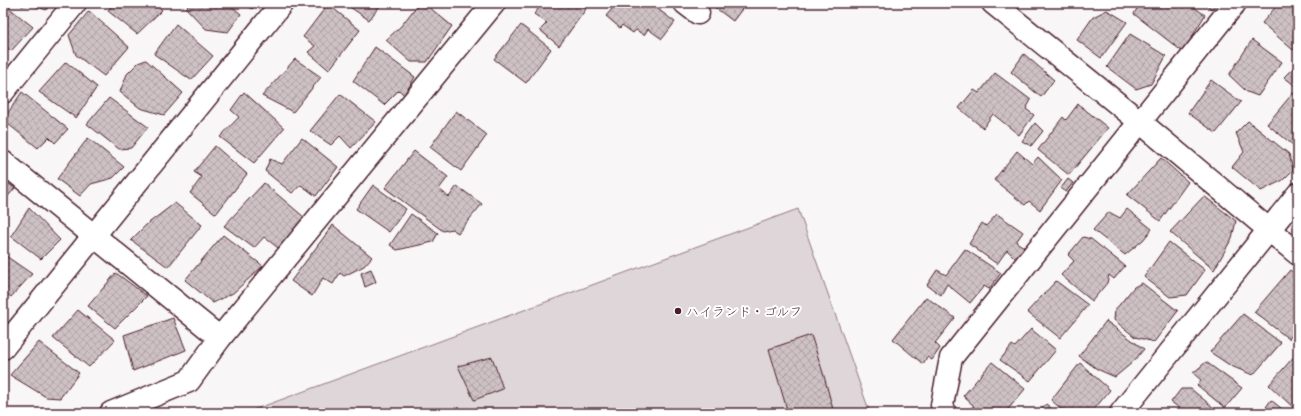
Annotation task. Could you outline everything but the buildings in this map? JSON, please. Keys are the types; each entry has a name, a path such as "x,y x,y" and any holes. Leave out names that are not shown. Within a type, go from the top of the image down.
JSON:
{"street":[{"path":"3,92 75,3"},
{"path":"3,348 282,3"},
{"path":"111,413 188,381 220,338 494,3"},
{"path":"993,3 1139,121 1298,254"},
{"path":"945,413 942,405 950,358 1234,3"},
{"path":"3,162 220,338"},
{"path":"1121,413 1298,194"}],"shaded area":[{"name":"ハイランド・ゴルフ","path":"798,209 870,413 245,413"}],"place":[{"name":"ハイランド・ゴルフ","path":"678,311"}]}
